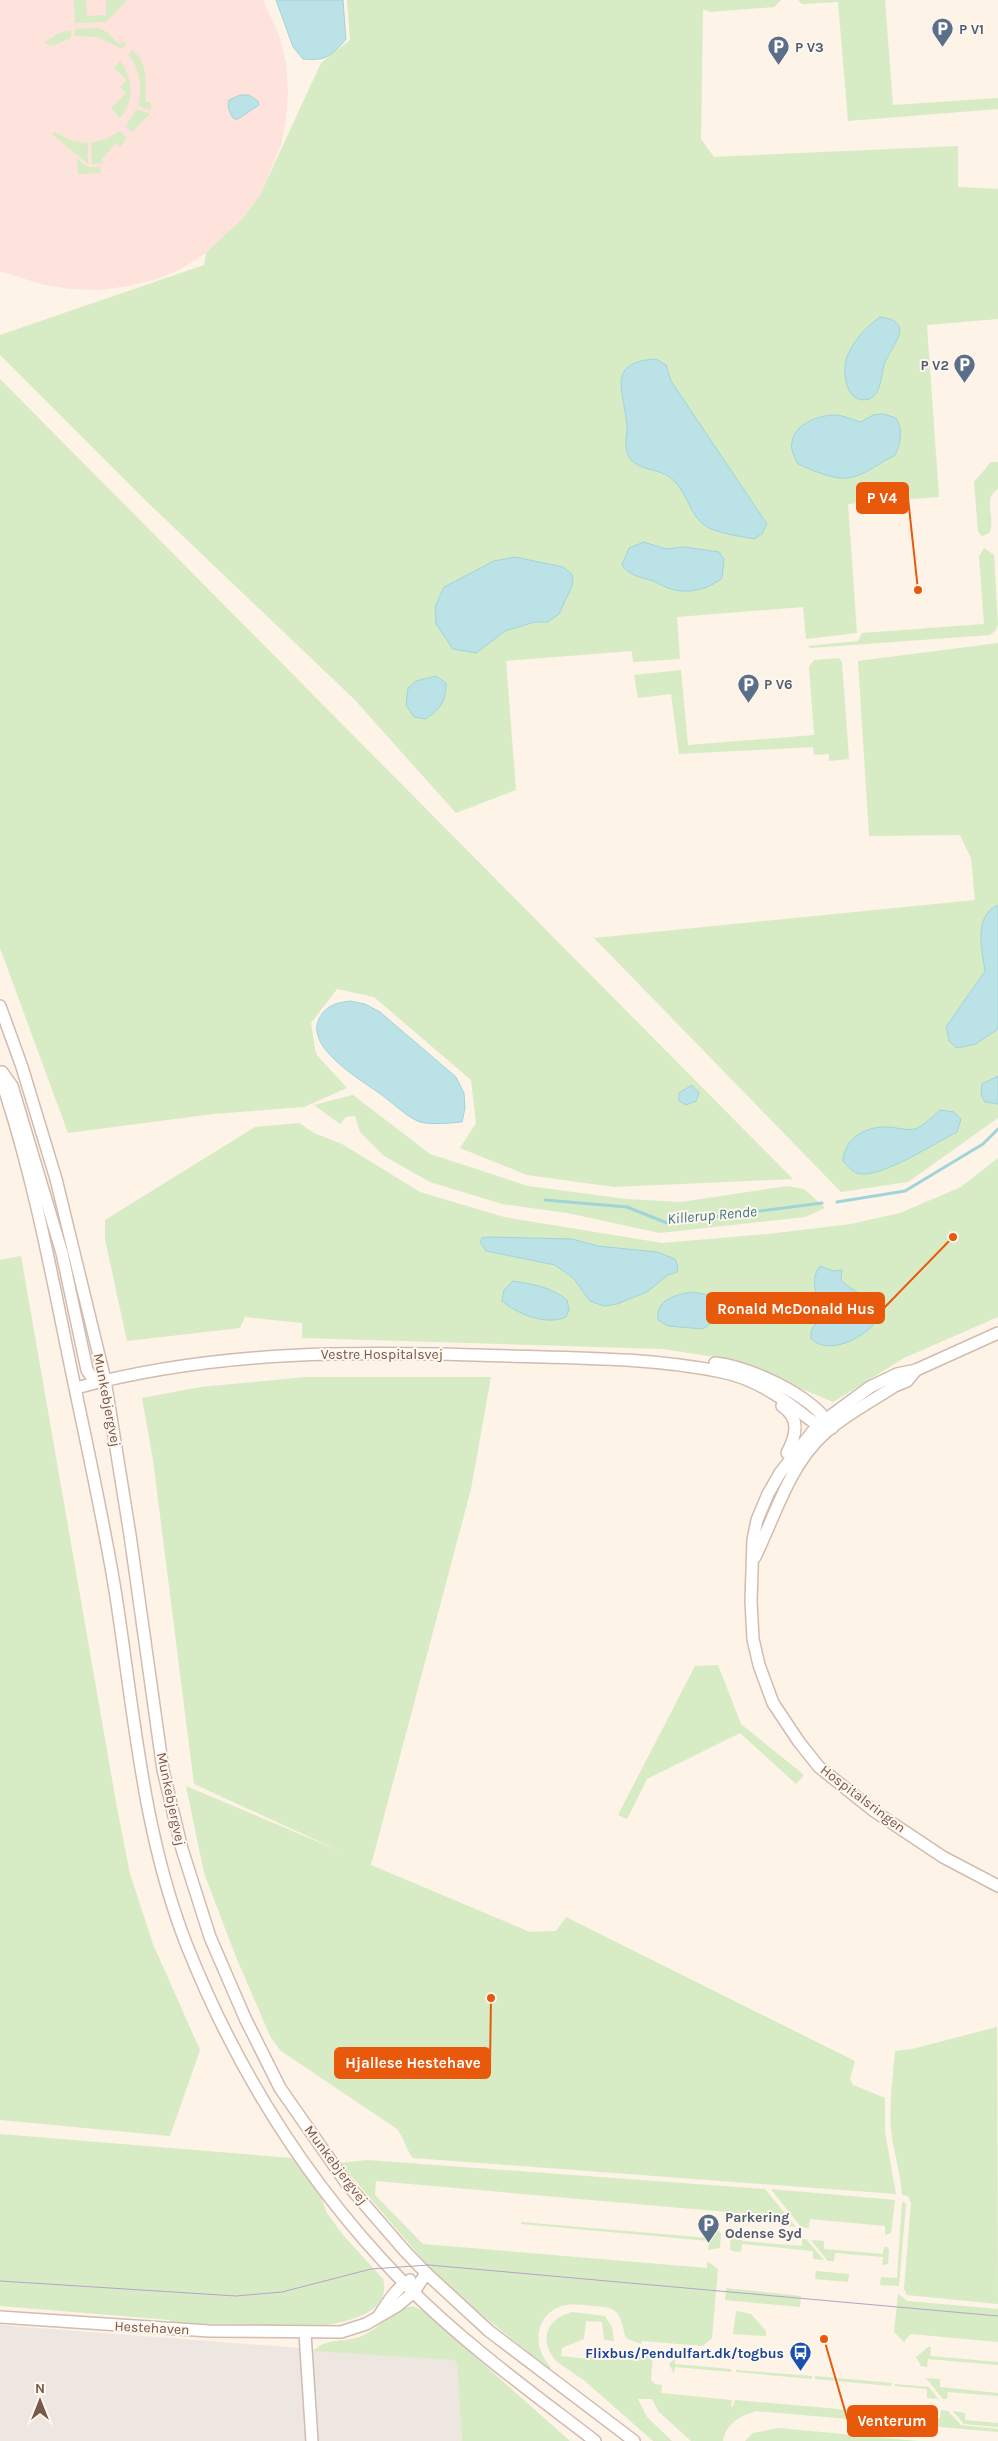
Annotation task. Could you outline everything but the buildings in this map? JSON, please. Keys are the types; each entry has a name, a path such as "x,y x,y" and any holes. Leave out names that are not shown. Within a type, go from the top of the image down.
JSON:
{"street":[{"name":"Munkebjergvej","path":"0,1006 22,1066 56,1179 105,1380 130,1535 163,1770 182,1849 210,1937 245,2018 280,2088 347,2184 426,2273 489,2331 634,2441"},
{"path":"0,1069 12,1086 62,1253 87,1370 91,1376 105,1380"},
{"name":"Munkebjergvej","path":"0,1076 43,1228 115,1590 141,1780 165,1879 186,1945 225,2031 282,2130 312,2174 353,2227 404,2283 496,2366 595,2441"},
{"name":"Hospitalsringen","path":"998,1333 916,1370 897,1374 870,1387 800,1444 775,1482 758,1520 753,1540 754,1558 751,1601 753,1639 759,1665 773,1703 799,1742 819,1767 874,1811 943,1857 998,1886"},
{"name":"Vestre Hospitalsvej","path":"76,1388 170,1367 236,1358 301,1353 396,1352 588,1358 692,1366 725,1372 756,1384 825,1424"},
{"path":"692,1366 755,1390 786,1408 793,1417 796,1426 795,1437 778,1466 775,1482"},
{"name":"Hospitalsringen","path":"754,1558 782,1495 825,1424"},
{"name":"Hestehaven","path":"377,2317 404,2283 426,2273"},
{"name":"Hestehaven","path":"0,2317 150,2328 305,2333 341,2332 359,2327 397,2306 414,2292 426,2273"},
{"path":"305,2333 312,2441"}],"shaded area":[{"path":"0,0 263,0 279,35 286,63 288,92 286,119 281,145 260,195 243,218 225,237 206,253 181,269 155,280 128,286 101,290 71,289 44,285 0,271"},
{"path":"0,2325 454,2360 457,2364 462,2441 0,2441"}],"green space":[{"path":"74,0 86,0 87,16 106,15 106,0 127,0 106,22 75,23"},
{"path":"347,0 781,0 774,7 710,12 703,9 701,139 714,157 958,146 958,187 998,189 998,319 927,325 939,497 848,504 857,633 806,639 803,607 677,617 680,659 633,662 632,651 506,661 516,790 456,813 354,699 143,498 0,355 0,335 204,265 206,253 243,218 260,195 321,63 350,40"},
{"path":"798,0 885,0 893,105 998,98 998,109 848,121 838,2 802,4"},
{"path":"99,28 107,32 119,44 123,41 126,44 122,49 98,37 75,36 75,29"},
{"path":"71,30 71,38 53,46 44,43 57,34"},
{"path":"132,50 144,67 146,102 151,103 151,110 138,106 140,85 138,72 128,54"},
{"path":"120,61 130,82 130,97 125,111 120,118 111,108 126,93 120,87 127,80 114,68"},
{"path":"136,109 150,114 132,132 126,126"},
{"path":"120,131 127,138 120,147 116,143 101,160 104,163 92,164 91,143 106,139"},
{"path":"54,132 73,141 88,143 88,164 52,134"},
{"path":"77,159 88,167 100,167 101,173 78,174"},
{"path":"0,379 793,1179 614,1187 527,1175 460,1148 476,1123 471,1080 374,997 337,989 311,1023 316,1054 347,1088 304,1107 213,1114 68,1133 0,948"},
{"path":"991,462 998,462 998,489 991,498 991,528 989,533 982,536 978,532 974,482"},
{"path":"984,548 994,555 998,625 990,635 811,648 807,646 858,641 862,633 984,624 979,556"},
{"path":"998,643 998,1118 908,1182 841,1192 594,938 975,900 971,858 960,835 869,836 858,661"},
{"path":"839,658 842,662 849,759 829,761 829,754 814,755 813,747 679,754 671,694 638,698 634,675 681,670 688,745 814,735 809,667 814,660"},
{"path":"353,1095 430,1154 528,1186 626,1199 681,1202 787,1186 804,1189 825,1208 805,1217 660,1233 567,1213 502,1204 430,1182 384,1156 360,1132 355,1116 346,1117 340,1124 314,1105"},
{"path":"299,1123 314,1133 342,1144 420,1192 504,1217 662,1243 768,1234 851,1224 900,1213 961,1187 998,1158 998,1317 904,1358 833,1402 733,1360 663,1349 302,1338 302,1323 245,1317 240,1328 127,1341 105,1239 105,1220 255,1127"},
{"path":"21,1256 130,1874 153,1944 200,2050 170,2136 0,2120 0,1260"},
{"path":"305,1377 491,1377 471,1489 371,1865 530,1932 556,1931 566,1917 855,2061 850,2079 853,2085 885,2098 885,2132 896,2194 413,2158 397,2129 281,2051 271,2038 236,1957 204,1873 186,1786 342,1852 194,1784 153,1460 142,1398 201,1387"},
{"path":"718,1665 741,1724 804,1775 796,1784 740,1733 647,1779 627,1819 618,1815 695,1666"},
{"path":"997,2027 998,2304 907,2295 904,2289 911,2203 908,2196 902,2195 891,2129 895,2051 912,2049"},
{"path":"0,2134 292,2158 321,2197 327,2213 343,2235 383,2279 384,2291 381,2301 364,2314 352,2319 319,2326 171,2323 170,2320 0,2306"},
{"path":"367,2160 765,2189 796,2227 784,2226 784,2217 376,2181 375,2195 423,2244 707,2268 707,2261 718,2269 712,2338 703,2346 642,2341 641,2344 627,2339 620,2317 613,2309 608,2307 567,2305 550,2312 540,2326 539,2343 545,2360 551,2367 549,2369 466,2302 425,2262 340,2163"},
{"path":"771,2189 895,2200 891,2233 885,2235 885,2226 810,2219 809,2228 801,2227"},
{"path":"902,2201 906,2204 899,2286 880,2285 881,2277 897,2278"},
{"path":"521,2222 709,2238 710,2231 719,2231 721,2234 720,2248 708,2250 709,2241 521,2224"},
{"path":"733,2232 742,2233 742,2241 802,2246 802,2239 806,2239 824,2260 813,2259 813,2251 742,2244 741,2252 732,2251 730,2249 731,2234"},
{"path":"811,2240 824,2241 824,2249 883,2254 884,2247 887,2247 889,2250 888,2264 882,2265 883,2257 835,2253 834,2261 828,2261"},
{"path":"816,2271 849,2274 848,2282 815,2279"},
{"path":"726,2288 801,2296 800,2307 725,2300"},
{"path":"898,2294 907,2301 998,2309 998,2342 911,2334 905,2340 905,2343 894,2332"},
{"path":"413,2306 425,2312 570,2441 462,2441 457,2364 454,2360 314,2351 330,2342 362,2336 392,2315"},
{"path":"736,2311 751,2314 766,2331 766,2336 733,2334"},
{"path":"572,2312 605,2316 612,2327 614,2341 604,2340 602,2322 586,2321 584,2339 562,2348 561,2356 589,2359 590,2348 653,2353 651,2380 655,2384 662,2385 661,2393 732,2400 731,2406 733,2407 735,2400 940,2418 941,2410 948,2411 961,2425 998,2429 998,2432 756,2411 735,2421 727,2429 723,2441 691,2441 659,2412 652,2399 638,2399 647,2417 672,2441 653,2441 586,2382 556,2361 548,2346 547,2332 556,2320"},
{"path":"928,2347 931,2347 930,2356 998,2362 998,2365 928,2359 927,2367 921,2366 916,2357"},
{"path":"675,2358 675,2364 731,2369 731,2372 675,2367 674,2374 669,2364"},
{"path":"736,2370 812,2376 812,2379 736,2372"},
{"path":"815,2376 892,2383 891,2386 815,2379"},
{"path":"926,2378 940,2379 940,2387 998,2393 998,2396 948,2392 947,2399 943,2399"},
{"path":"895,2384 929,2387 938,2399 927,2398 927,2389 895,2386"},
{"path":"953,2411 965,2413 965,2420 998,2423 998,2427 964,2424"},
{"path":"779,2428 918,2441 745,2441 753,2433"}],"water":[{"path":"276,0 343,0 346,39 328,56 317,59 303,59 293,47"},
{"path":"240,95 249,95 258,101 259,105 238,119 234,119 229,110 229,100"},
{"path":"880,317 892,320 898,324 899,336 884,365 876,394 869,399 861,400 850,392 847,385 845,377 846,361 851,348 858,338"},
{"path":"656,359 666,365 671,381 767,524 762,534 754,539 731,535 709,528 697,517 675,481 663,473 640,466 631,460 628,455 626,447 627,425 621,380 624,372 630,366 640,361"},
{"path":"884,414 896,418 900,427 900,441 895,455 860,475 848,478 836,478 798,464 792,451 792,442 797,430 808,422 829,415 835,415 861,422 873,415"},
{"path":"644,542 666,549 684,547 719,552 724,559 722,578 704,588 684,591 671,589 632,574 622,565 629,548"},
{"path":"515,557 563,567 572,574 573,584 559,614 548,622 535,622 505,631 476,653 453,649 436,624 435,607 444,587 494,561"},
{"path":"436,676 446,683 442,704 426,719 414,717 406,705 408,688 416,681"},
{"path":"998,905 998,1029 976,1044 957,1048 949,1041 946,1027 985,971 981,944 982,925 990,910"},
{"path":"350,1001 365,1004 380,1012 456,1077 464,1093 465,1108 462,1122 441,1124 416,1120 349,1072 327,1052 320,1041 317,1030 319,1019 328,1008"},
{"path":"998,1076 998,1104 985,1102 981,1095 982,1084"},
{"path":"692,1085 699,1093 696,1101 686,1105 679,1101 679,1093"},
{"path":"940,1110 954,1112 961,1119 957,1132 910,1158 883,1170 861,1174 849,1168 843,1161 847,1146 857,1135 879,1127 915,1129"},
{"path":"482,1238 572,1239 598,1246 657,1252 675,1259 678,1266 677,1272 668,1275 647,1292 617,1304 604,1306 590,1301 574,1279 555,1265 486,1251 480,1242"},
{"path":"820,1266 833,1271 842,1270 841,1280 864,1296 875,1311 877,1320 871,1327 846,1343 827,1346 811,1339 811,1331 823,1311 815,1288 815,1277"},
{"path":"513,1281 542,1287 555,1292 567,1300 569,1310 566,1317 550,1320 541,1319 524,1314 508,1306 502,1301 504,1290"},
{"path":"694,1292 708,1295 717,1306 716,1319 703,1329 668,1326 658,1320 660,1307 664,1302 674,1296"}],"waterway":[{"name":"Killerup Rende","path":"837,1202 905,1191 983,1144 998,1129"},
{"name":"Killerup Rende","path":"545,1200 627,1207 667,1223 822,1203"}],"tram line":[{"path":"0,2281 236,2296 282,2292 371,2269 429,2265 998,2316"}],"place":[{"name":"P V1","path":"943,48"},
{"name":"P V3","path":"779,66"},
{"name":"P V2","path":"965,384"},
{"name":"P V4","path":"918,590"},
{"name":"P V6","path":"748,703"},
{"name":"Ronald McDonald Hus","path":"953,1237"},
{"name":"Hjallese Hestehave","path":"491,1998"},
{"name":"Parkering Odense Syd","path":"709,2244"},
{"name":"Venterum","path":"824,2339"},
{"name":"Flixbus/Pendulfart.dk/togbus","path":"800,2372"}]}
